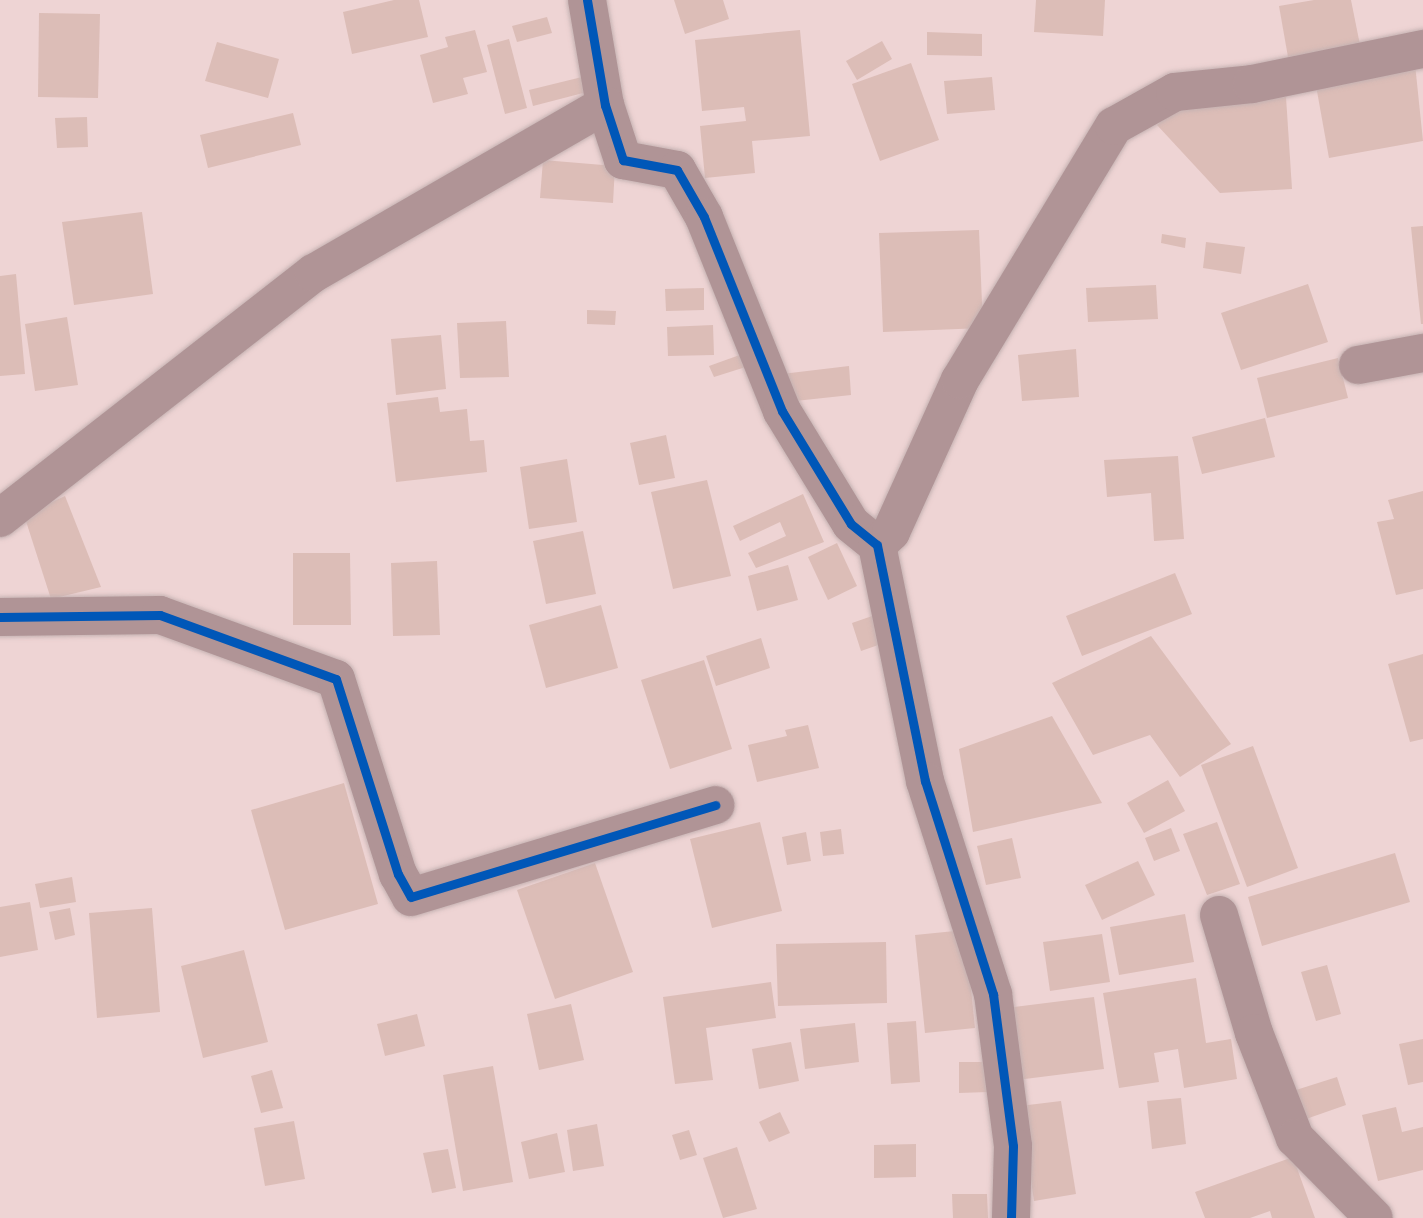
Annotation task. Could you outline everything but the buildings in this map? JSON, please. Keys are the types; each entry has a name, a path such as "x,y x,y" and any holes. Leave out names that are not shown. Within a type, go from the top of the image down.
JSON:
{"street":[{"path":"587,0 605,105 623,160 677,170 704,217 782,411 851,524 877,545 925,781 993,994 1013,1146 1011,1218"},
{"path":"877,545 891,531 960,380 1114,126 1175,92 1252,84 1423,49"},
{"path":"0,518 314,273 605,105"},
{"path":"1358,365 1423,353"},
{"path":"0,617 160,615 335,679 398,874 411,897 715,805"},
{"path":"1219,915 1254,1033 1296,1138 1374,1218"}],"cycle path":[{"path":"587,0 605,105 623,160 677,170 704,217 782,411 851,524 877,545 925,781 993,994 1013,1146 1011,1218"},
{"path":"0,617 160,615 336,679 398,874 411,897 715,805"}]}
